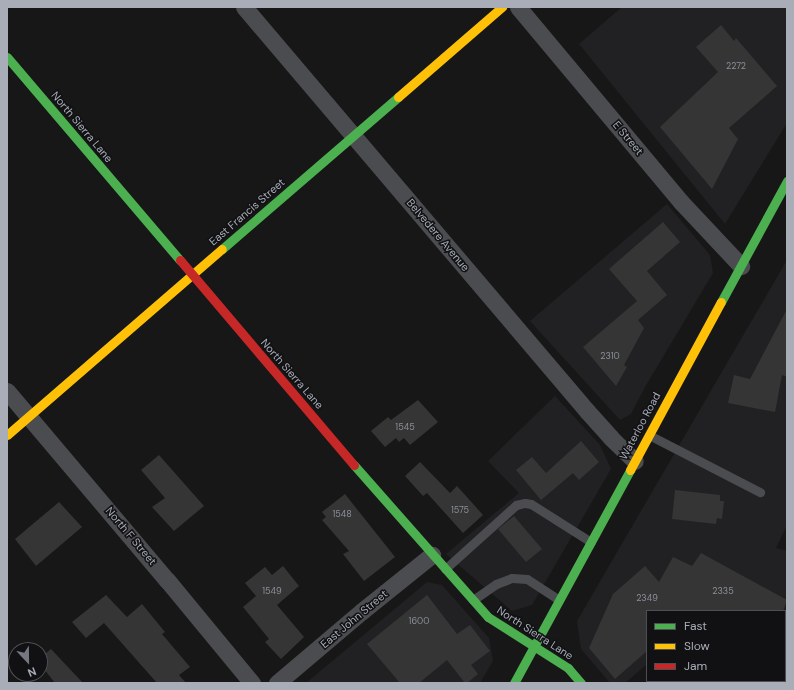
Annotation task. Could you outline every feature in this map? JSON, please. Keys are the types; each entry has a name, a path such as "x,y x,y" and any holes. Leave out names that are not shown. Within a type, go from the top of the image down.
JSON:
{"street":[{"name":"Belvedere Avenue","path":"244,7 587,411 611,438 636,461"},
{"name":"East Francis Street","path":"7,435 502,7"},
{"name":"E Street","path":"518,7 681,202 741,266"},
{"name":"North Sierra Lane","path":"7,57 432,555 473,600 499,625 568,668 581,683"},
{"name":"Waterloo Road","path":"514,683 787,181"},
{"name":"North F Street","path":"7,392 147,555 252,683"},
{"name":"East John Street","path":"277,683 362,611 432,555"}],"lane":[{"path":"649,435 760,492"},
{"path":"445,569 516,505 525,503 531,504 591,542"},
{"path":"473,600 496,584 512,578 527,580 559,600"}],"shaded area":[{"path":"622,7 787,7 787,123 725,224 579,44"},
{"path":"667,204 710,255 713,273 645,387 631,414 620,420 530,321"},
{"path":"787,260 787,525 776,548 787,551 786,672 786,610 646,610 646,665 625,683 610,683 581,649 577,621"},
{"path":"555,396 600,445 611,469 532,605 512,611 446,554 519,493 488,461"},
{"path":"427,582 442,585 489,638 493,661 480,683 306,683"}],"building":[{"path":"721,25 734,41 736,38 777,86 729,128 738,139 712,189 660,127 718,72 696,47"},
{"path":"663,222 680,242 647,271 667,295 638,320 644,328 624,365 627,367 616,386 583,347 637,301 609,269"},
{"path":"787,309 787,377 782,375 775,412 728,403 734,375 750,379"},
{"path":"418,400 438,422 410,445 404,438 399,442 396,438 385,447 371,431 388,417 391,420"},
{"path":"581,441 599,462 579,480 573,473 541,500 516,470 532,457 546,473"},
{"path":"159,455 204,506 174,531 152,507 165,498 141,470"},
{"path":"420,462 450,493 457,486 483,515 463,533 427,493 423,496 405,476"},
{"path":"675,490 720,495 720,501 724,501 722,519 717,518 716,524 672,519"},
{"path":"345,494 395,557 364,581 343,554 349,551 322,520 326,517 322,512"},
{"path":"59,502 82,527 36,566 15,539"},
{"path":"514,516 542,549 526,562 498,529"},
{"path":"701,553 787,600 783,610 646,610 646,652 615,679 589,648 613,594 645,566 659,582 673,557 692,566"},
{"path":"283,566 299,586 277,605 304,637 281,659 265,642 269,639 243,607 256,596 245,583 265,567 272,575"},
{"path":"106,595 127,617 142,604 165,632 162,634 190,667 179,675 186,683 157,683 104,623 86,638 72,622"},
{"path":"427,595 457,634 470,625 490,651 471,665 478,674 467,683 465,683 447,660 419,683 400,683 367,644"},
{"path":"51,649 83,683 55,683 48,674 48,651"}],"traffic: fast":[{"path":"7,57 180,260"},
{"path":"222,249 398,97"},
{"path":"721,302 787,181"},
{"path":"354,465 488,617 568,668 581,683"},
{"path":"514,683 630,470"}],"traffic: slow":[{"path":"398,97 502,7"},
{"path":"7,435 222,249"},
{"path":"630,470 721,302"}],"traffic: jam":[{"path":"180,260 354,465"}]}
